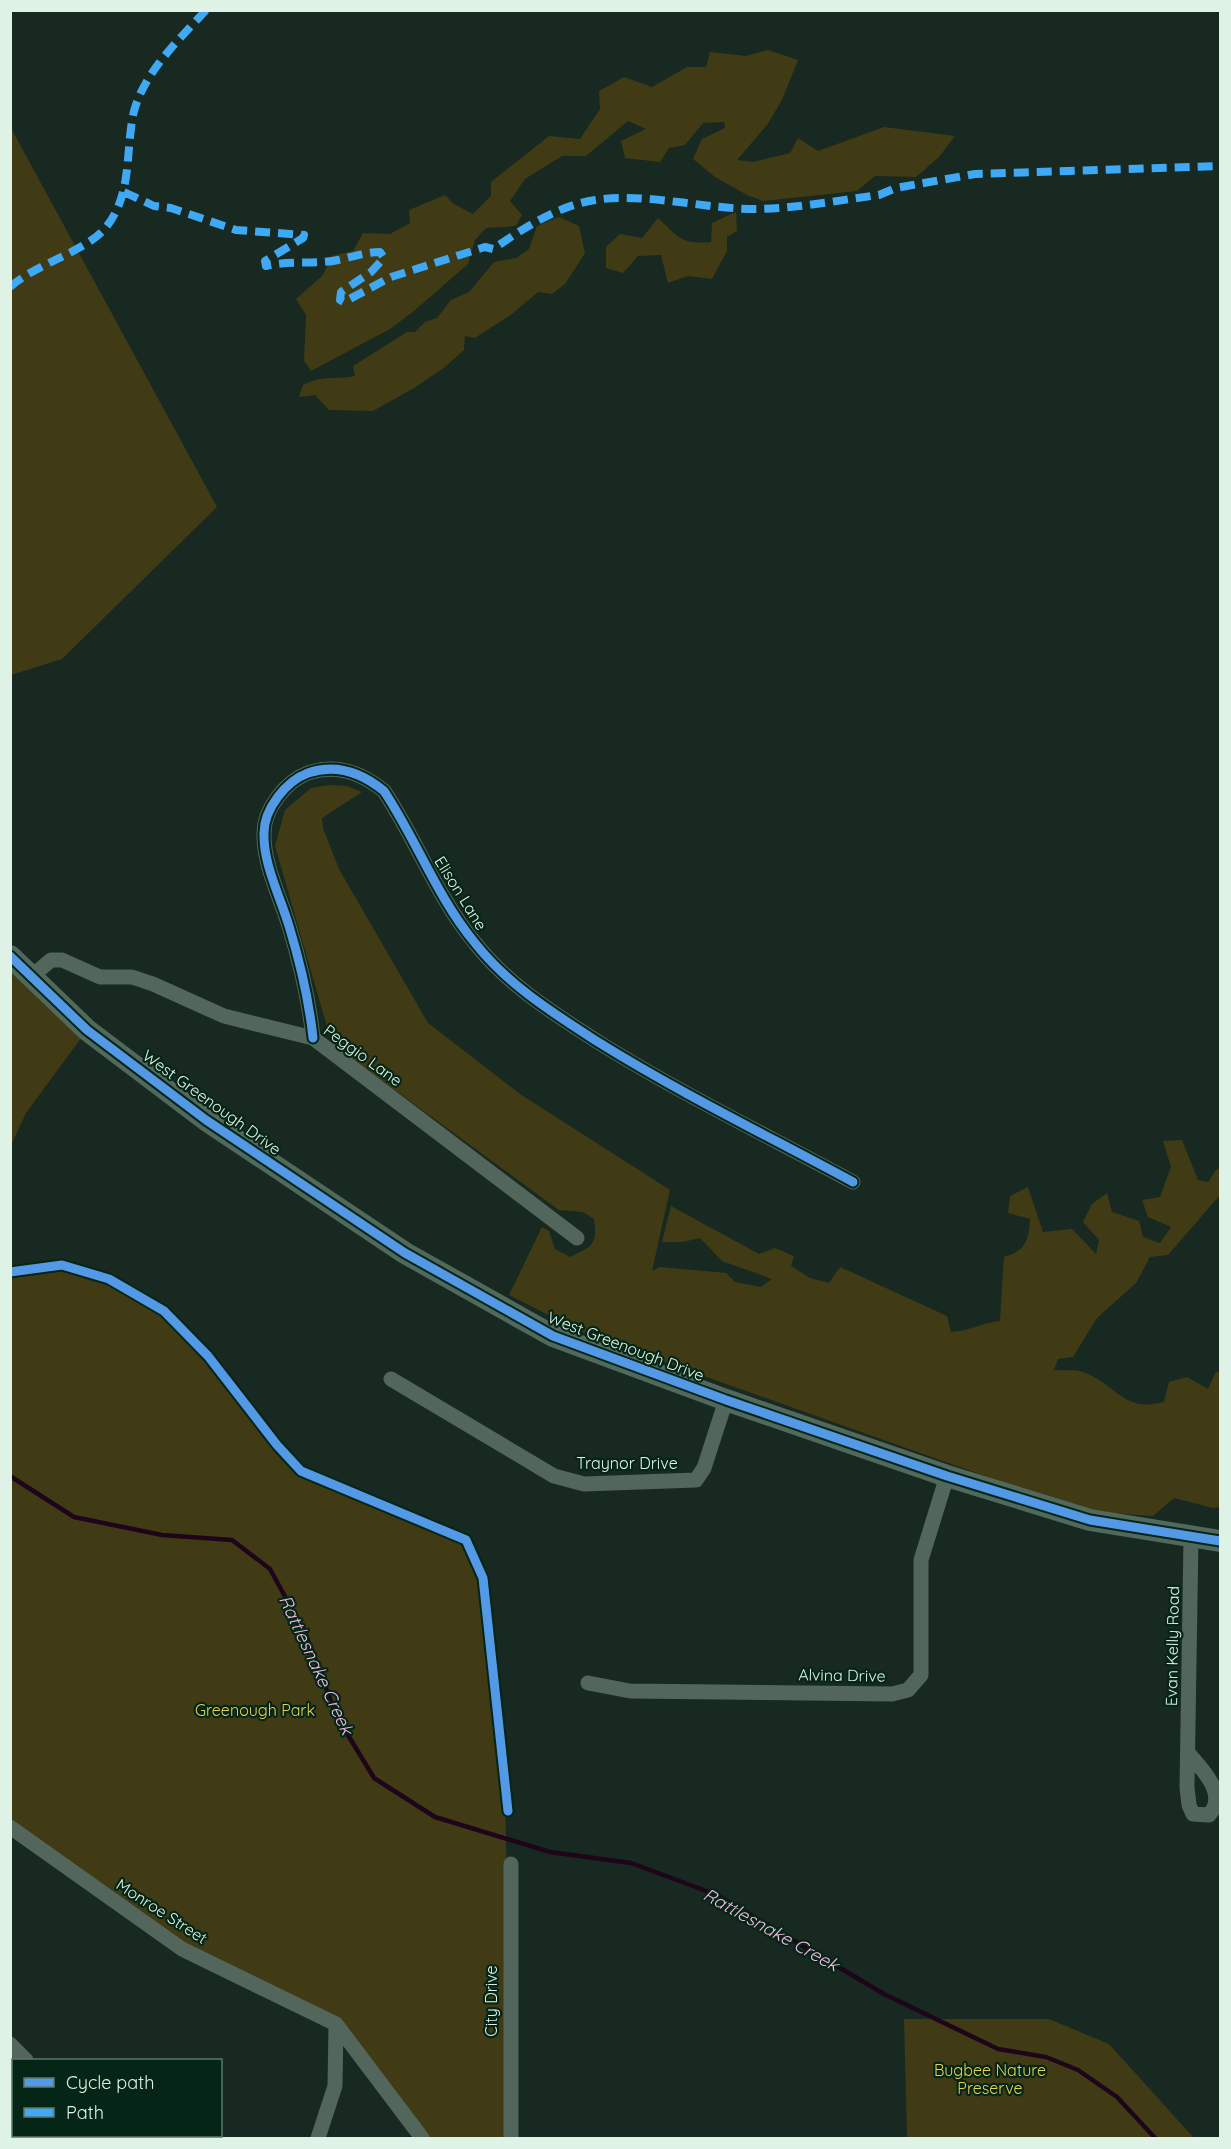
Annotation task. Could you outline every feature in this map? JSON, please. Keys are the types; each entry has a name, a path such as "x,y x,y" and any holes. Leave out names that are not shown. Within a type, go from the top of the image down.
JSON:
{"street":[{"name":"Elison Lane","path":"313,1038 309,1008 289,926 267,859 264,831 272,804 307,773 328,769 347,769 368,778 384,791 455,917 498,970 522,990 557,1016 653,1076 853,1182"},
{"name":"West Greenough Drive","path":"10,956 87,1030 207,1120 405,1253 553,1336 726,1400 947,1476 1090,1520 1221,1541"},
{"name":"Peggio Lane","path":"31,977 51,960 62,960 100,976 132,977 153,984 224,1016 313,1038 577,1238"},
{"name":"Traynor Drive","path":"392,1379 554,1476 584,1484 696,1480 704,1468 726,1400"},
{"name":"Alvina Drive","path":"588,1683 641,1691 892,1694 908,1690 921,1676 921,1560 947,1476"},
{"name":"Evan Kelly Road","path":"1189,1754 1191,1538"},
{"name":"Monroe Street","path":"10,1827 182,1948 336,2024"},
{"name":"City Drive","path":"510,2139 511,1864"},
{"path":"318,2139 336,2086 336,2024"},
{"path":"336,2024 422,2139"},
{"path":"10,2044 17,2059"}],"green space":[{"path":"768,50 798,60 782,100 767,125 737,160 753,162 790,153 798,138 818,151 884,127 955,136 939,157 916,177 875,176 857,191 763,201 715,177 693,159 702,139 725,128 724,122 703,123 685,145 669,148 660,162 625,158 621,141 646,129 628,121 586,156 562,156 525,179 510,201 522,215 516,226 486,228 475,240 468,264 390,329 311,371 304,361 306,315 296,299 323,275 332,256 353,251 363,233 390,234 410,223 409,210 445,195 454,204 473,214 491,196 491,182 549,136 580,139 600,109 599,91 624,77 652,87 687,67 706,67 710,52 746,56"},
{"path":"11,128 217,507 62,659 11,675"},
{"path":"736,212 737,231 727,237 727,251 712,279 688,276 668,283 661,255 638,256 623,273 606,268 606,247 620,234 642,238 658,218 687,241 711,242 712,223"},
{"path":"559,217 579,226 585,253 565,284 552,294 538,292 512,314 475,338 465,336 464,350 445,367 373,411 329,410 315,395 299,397 303,385 310,382 355,376 353,366 407,332 415,332 425,322 437,318 451,300 469,292 494,262 516,258 529,249 537,226"},
{"path":"329,785 347,786 362,792 322,818 323,828 339,869 428,1023 520,1094 670,1190 652,1271 660,1267 726,1273 735,1282 761,1287 772,1279 722,1261 700,1238 683,1242 662,1242 671,1206 759,1254 775,1248 794,1256 791,1266 810,1278 829,1283 840,1267 947,1316 951,1332 970,1329 1000,1321 1004,1257 1017,1252 1027,1239 1030,1219 1008,1213 1010,1196 1028,1187 1043,1232 1072,1229 1096,1254 1099,1240 1083,1222 1092,1204 1107,1193 1112,1212 1139,1221 1143,1237 1160,1243 1171,1227 1148,1217 1142,1200 1160,1197 1171,1167 1163,1141 1182,1140 1198,1180 1208,1182 1220,1168 1220,1195 1168,1255 1150,1257 1136,1283 1097,1318 1073,1357 1058,1359 1054,1370 1083,1372 1104,1383 1120,1396 1139,1404 1164,1402 1169,1382 1187,1377 1208,1389 1216,1372 1220,1372 1220,1507 1213,1508 1174,1498 1153,1516 1083,1511 586,1334 509,1295 542,1227 549,1231 555,1249 570,1257 592,1244 595,1234 594,1219 583,1212 559,1210 332,1044 275,846 285,810 311,788"},
{"path":"11,956 87,1030 26,1113 11,1145"},
{"name":"Greenough Park","path":"62,1265 109,1279 164,1311 208,1356 277,1445 301,1471 466,1540 483,1578 505,1780 511,2138 422,2138 336,2024 182,1949 11,1827 10,1272"},
{"name":"Bugbee Nature Preserve","path":"904,2019 1049,2019 1109,2044 1194,2138 907,2138"}],"waterway":[{"name":"Rattlesnake Creek","path":"10,1476 74,1517 162,1535 232,1540 270,1569 306,1635 337,1717 374,1778 435,1817 550,1852 631,1863 717,1895 884,1994 998,2049 1046,2057 1078,2070 1117,2097 1155,2138"}],"marked path":[{"path":"10,287 34,271 88,243 107,226 115,213 125,185 131,126 139,96 154,69 206,10"},
{"path":"124,192 154,206 171,208 236,230 304,235 303,238 265,261 266,266 329,261 380,252 384,258 371,272 341,292 340,300 344,302 391,277 485,247 493,249 554,213 595,200 635,198 760,209 879,195 896,188 975,174 1220,166"}],"cycle path":[{"path":"313,1038 300,967 269,868 264,833 272,806 284,789 308,773 329,769 358,775 384,791 449,907 488,958 532,997 629,1061 853,1182"},
{"path":"10,956 87,1030 206,1120 405,1253 553,1336 726,1400 947,1476 1090,1520 1220,1541"},
{"path":"10,1272 62,1265 109,1279 164,1311 208,1356 277,1445 301,1471 466,1540 483,1578 508,1811"}]}
